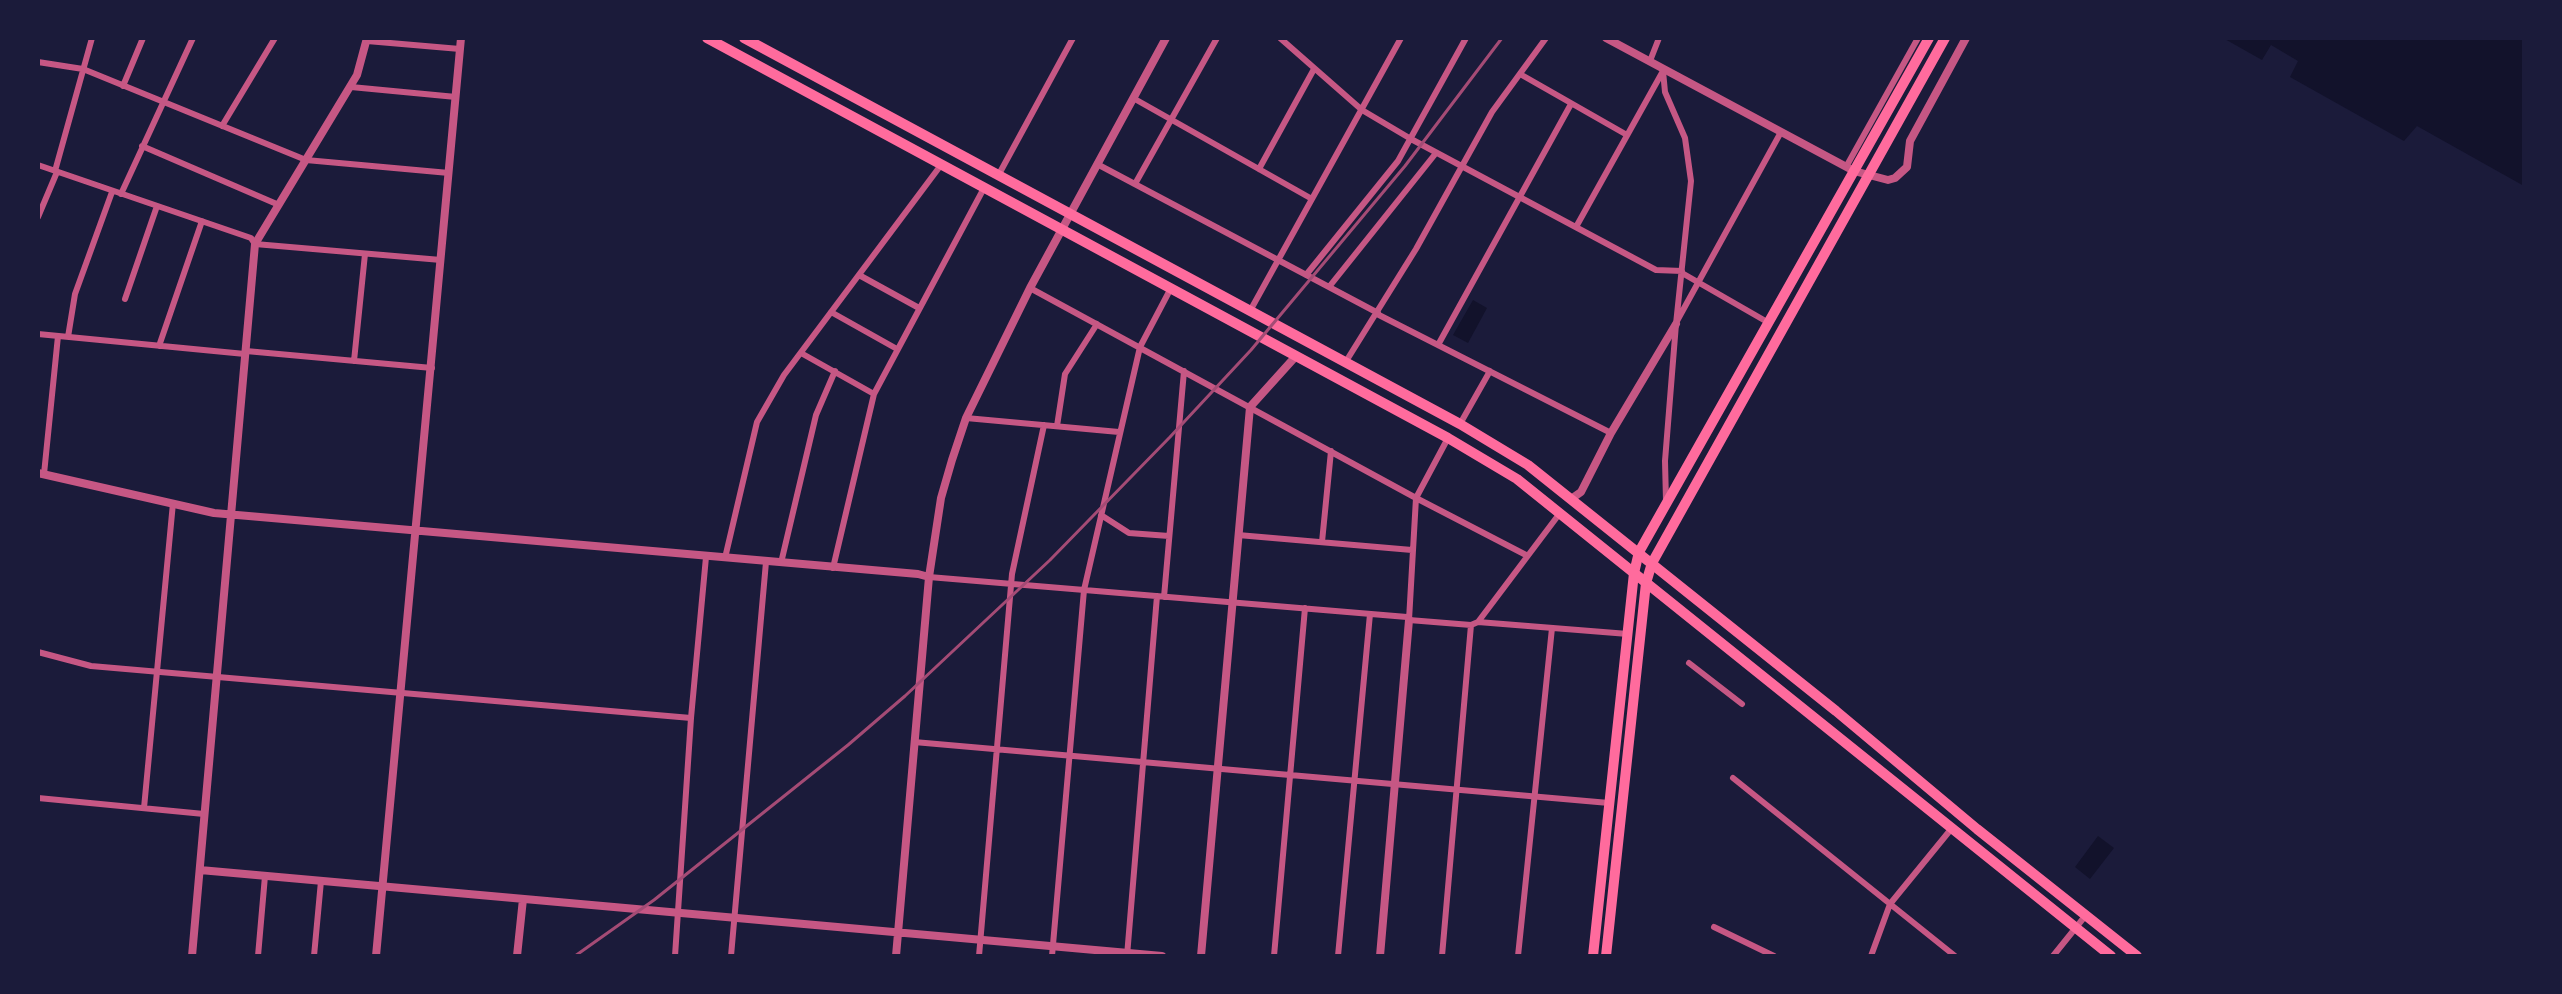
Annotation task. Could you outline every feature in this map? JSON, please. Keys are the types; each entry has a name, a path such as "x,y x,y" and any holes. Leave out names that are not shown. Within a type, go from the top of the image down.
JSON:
{"main road":[{"path":"707,38 1448,438 1517,479 2111,956"},
{"path":"744,38 1460,424 1528,465 2137,956"},
{"path":"1593,956 1634,573 1639,552 1769,323 1850,169 1870,143 1929,38"},
{"path":"1606,956 1646,583 1652,563 1945,38"}],"street":[{"path":"38,217 56,172 92,38"},
{"path":"123,86 143,38"},
{"path":"121,194 193,38"},
{"path":"222,126 275,38"},
{"path":"376,956 461,38"},
{"path":"998,176 1073,38"},
{"path":"896,956 929,577 941,498 966,418 1061,229 1166,38"},
{"path":"1135,184 1217,38"},
{"path":"1280,38 1362,110 1411,139 1656,270 1682,272 1769,323"},
{"path":"1250,311 1401,38"},
{"path":"1306,275 1398,161 1466,38"},
{"path":"1345,363 1492,112 1546,38"},
{"path":"1606,38 1850,169 1888,180 1907,167 1910,141 1966,38"},
{"path":"1650,61 1659,38"},
{"path":"1850,169 1918,38"},
{"path":"192,956 255,244 351,87 363,60 367,39 460,49"},
{"path":"38,62 83,69 306,160 449,173"},
{"path":"1259,169 1314,69"},
{"path":"1576,227 1663,71"},
{"path":"1663,71 1665,92 1685,138 1691,201 1676,324 1665,461 1666,508"},
{"path":"1520,74 1627,135"},
{"path":"351,87 456,97"},
{"path":"1133,98 1312,199"},
{"path":"1438,345 1571,104"},
{"path":"1571,499 1581,492 1611,433 1676,324 1781,132"},
{"path":"142,146 279,205"},
{"path":"1329,287 1436,153"},
{"path":"725,558 757,422 784,375 941,164"},
{"path":"1097,164 1611,433"},
{"path":"38,165 251,238 255,244"},
{"path":"833,568 874,394 985,188"},
{"path":"68,337 75,294 112,192"},
{"path":"125,299 157,206"},
{"path":"159,346 202,221"},
{"path":"255,244 441,260"},
{"path":"354,361 365,254"},
{"path":"859,275 919,308"},
{"path":"1030,288 1526,555"},
{"path":"1053,951 1084,590 1140,347 1171,288"},
{"path":"831,312 897,349"},
{"path":"1057,426 1065,374 1097,324"},
{"path":"38,334 432,368"},
{"path":"58,336 41,474 173,503 231,514 706,557 1628,634"},
{"path":"801,353 874,394"},
{"path":"1201,956 1250,407 1296,356"},
{"path":"781,563 816,415 835,371"},
{"path":"1127,954 1143,762 1184,371"},
{"path":"1460,424 1490,371"},
{"path":"966,418 1119,432"},
{"path":"979,956 1011,584 1044,425"},
{"path":"1380,956 1416,498 1448,438"},
{"path":"1322,542 1331,451"},
{"path":"144,808 173,503"},
{"path":"1442,956 1474,623 1560,513"},
{"path":"1101,515 1129,533 1169,536"},
{"path":"1238,535 1412,550"},
{"path":"675,956 691,718 706,557"},
{"path":"731,956 766,562"},
{"path":"1274,956 1305,608"},
{"path":"1338,956 1370,614"},
{"path":"1518,956 1552,628"},
{"path":"38,652 91,666 691,718"},
{"path":"1689,663 1742,704"},
{"path":"914,742 1609,803"},
{"path":"1733,778 1955,956"},
{"path":"38,798 204,814"},
{"path":"1871,956 1890,904 1952,828"},
{"path":"200,870 980,940 1053,951 1162,956"},
{"path":"258,956 265,876"},
{"path":"314,956 321,881"},
{"path":"517,956 523,899"},
{"path":"2053,956 2086,915"},
{"path":"1714,927 1774,956"}],"shaded area":[{"path":"2223,38 2524,38 2524,186 2417,126 2404,141 2290,77 2298,61 2271,45 2262,60"},
{"path":"1473,300 1487,308 1468,343 1453,335"},
{"path":"2098,836 2114,848 2090,879 2075,867"}],"railway":[{"path":"575,956 654,900 848,745 1050,560 1251,350 1405,166 1502,38"}]}
